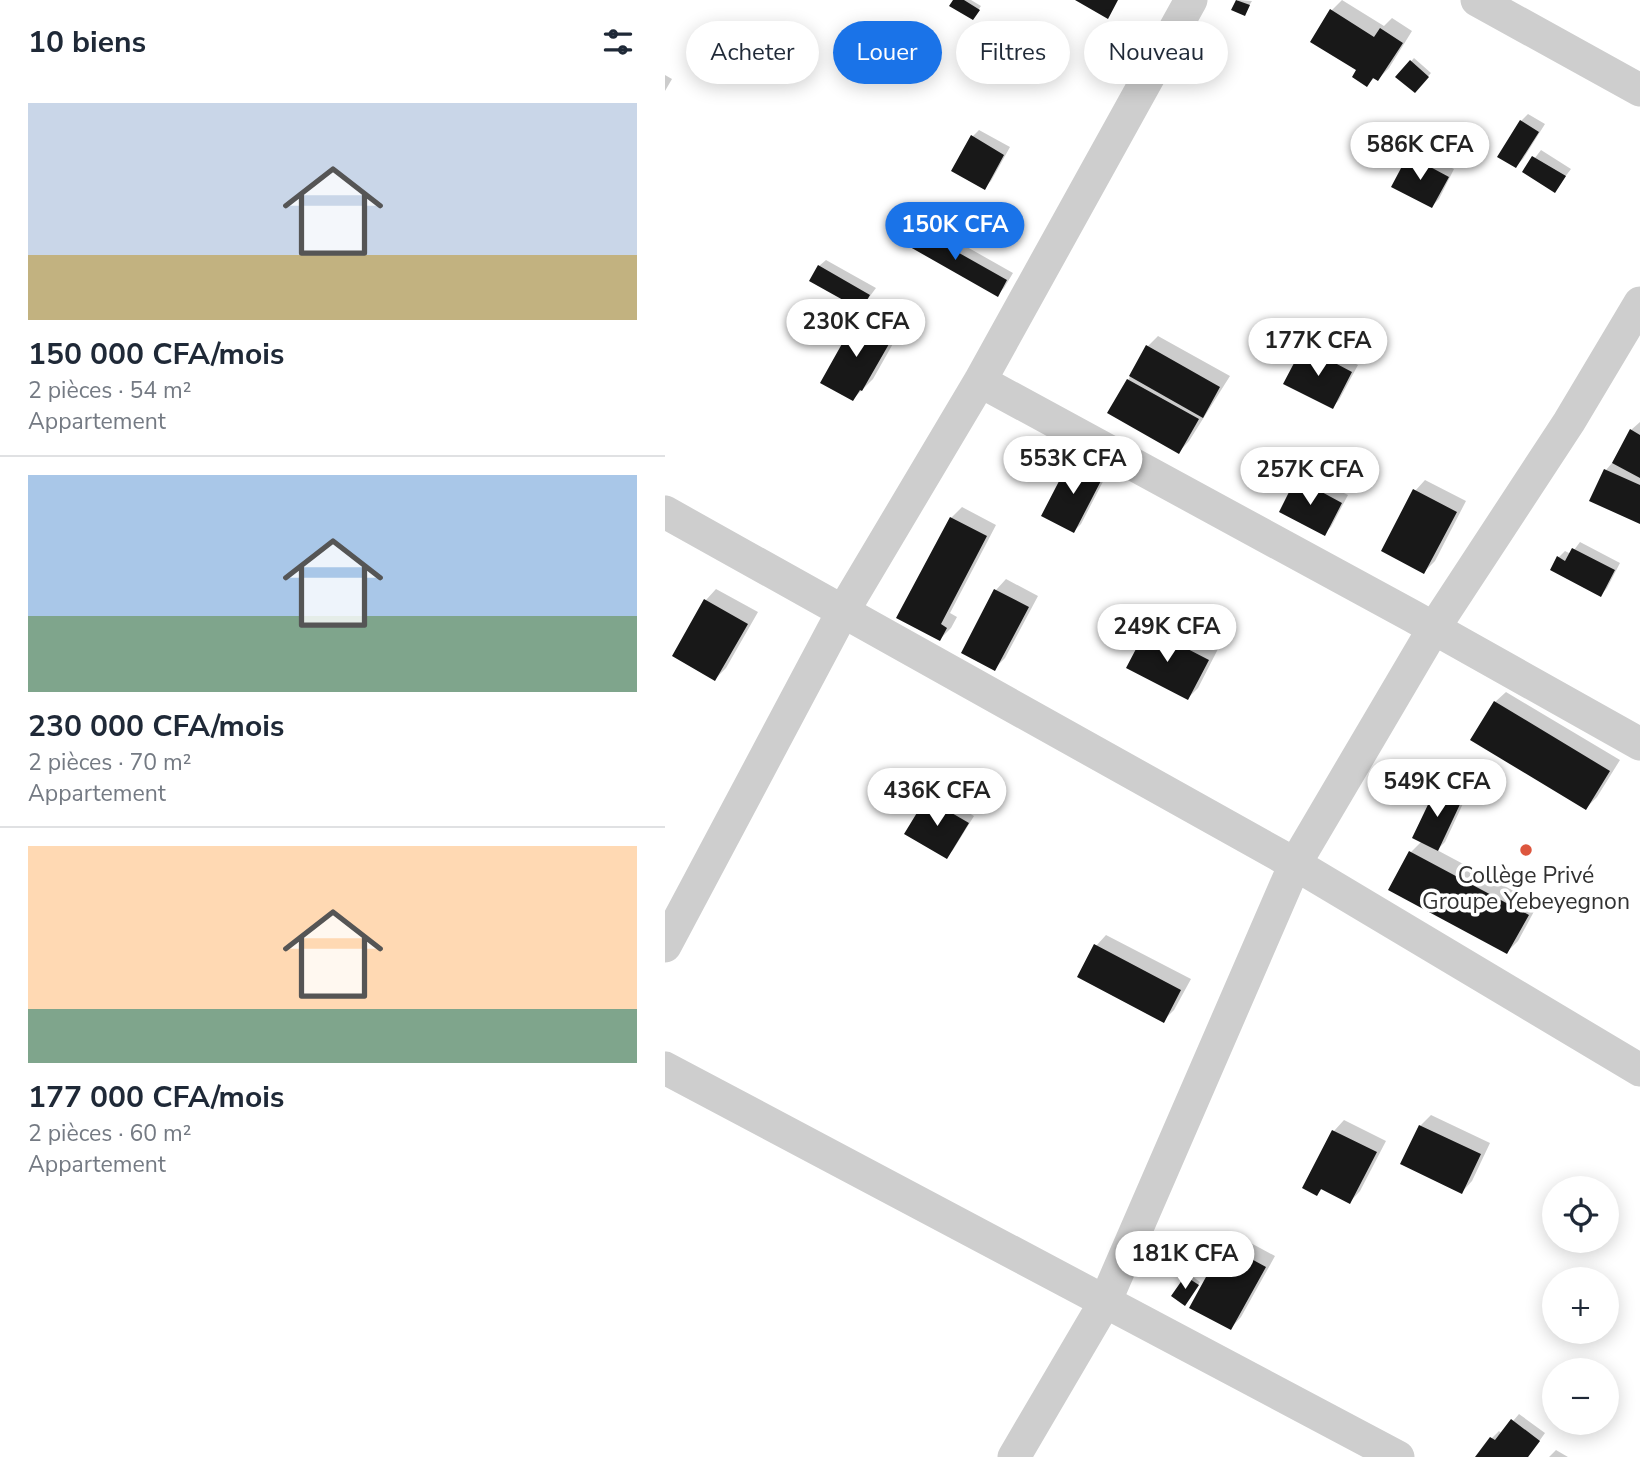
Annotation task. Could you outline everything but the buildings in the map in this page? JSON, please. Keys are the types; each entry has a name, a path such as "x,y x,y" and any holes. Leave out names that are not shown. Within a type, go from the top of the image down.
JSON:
{"street":[{"path":"665,946 842,613 980,381 1191,0"},
{"path":"1477,0 1640,90"},
{"path":"1014,1457 1105,1302 1295,864 1434,628 1569,422 1640,303"},
{"path":"980,381 1434,628 1640,744"},
{"path":"665,512 1295,864 1640,1070"},
{"path":"665,1069 1398,1457"}],"place":[{"name":"Collège Privé Groupe Yebeyegnon","path":"1526,850"}]}
